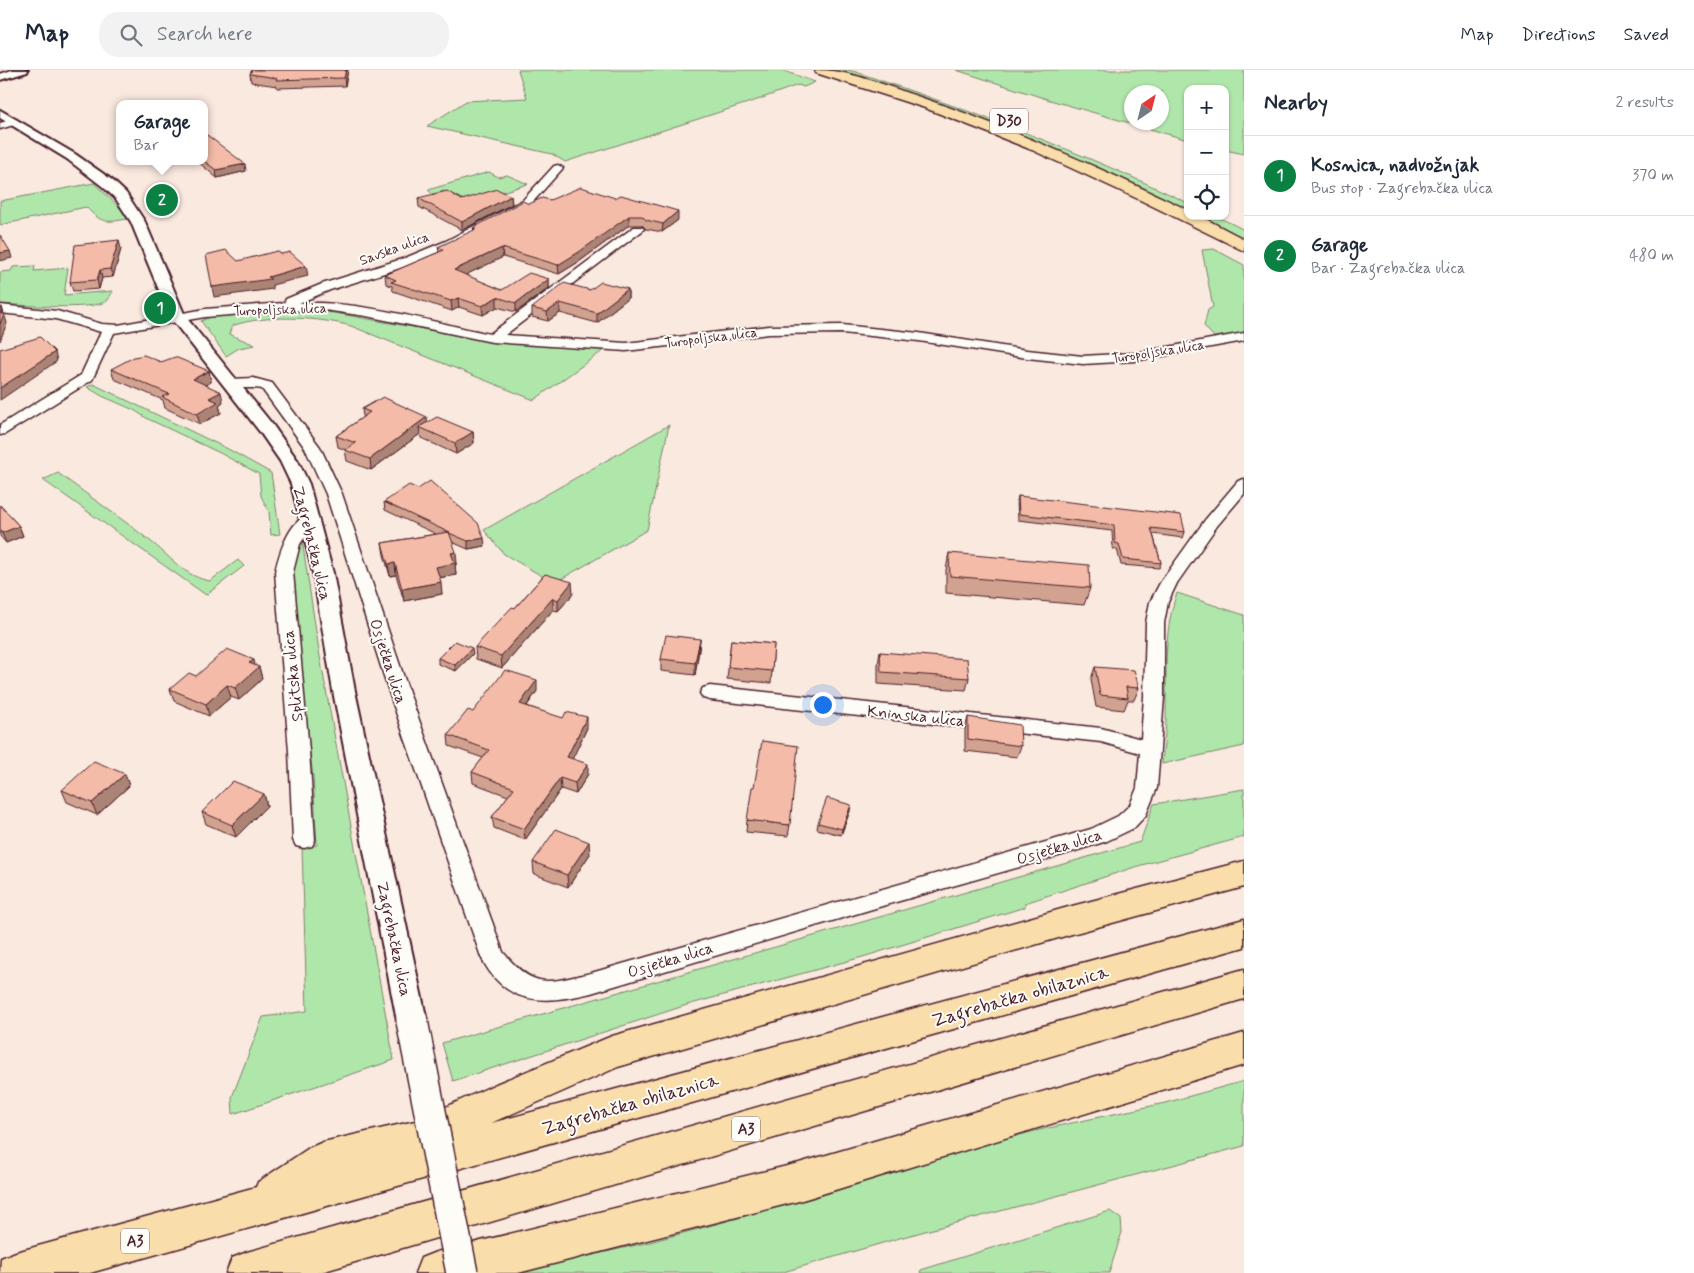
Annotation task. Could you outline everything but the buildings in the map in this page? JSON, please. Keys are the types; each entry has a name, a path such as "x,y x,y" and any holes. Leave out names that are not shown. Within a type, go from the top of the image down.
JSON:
{"highway":[{"name":"D30","path":"822,70 913,100 1060,158 1111,180 1244,246"},
{"name":"D30","path":"862,70 1008,120 1062,142"},
{"path":"254,1208 323,1161 419,1138 509,1096 612,1052 1035,931 1244,874"},
{"name":"Zagrebačka obilaznica","path":"16,1273 1244,933"},
{"name":"A3","path":"247,1273 1244,984"},
{"path":"436,1273 799,1182 1244,1049"}],"street":[{"path":"0,77 23,70"},
{"name":"Zagrebačka ulica","path":"0,113 92,171 121,196 140,227 170,302 178,317 191,336 266,428 288,461 300,484 323,573 344,691 462,1273"},
{"path":"0,126 14,122"},
{"name":"Savska ulica","path":"280,306 326,287 409,261 450,243 526,202 558,168"},
{"path":"492,338 638,229"},
{"name":"Turopoljska ulica","path":"178,317 280,306 342,308 492,338 626,347 769,330 842,330 919,337 1027,354 1083,360 1135,357 1244,337"},
{"path":"0,309 57,315 109,329 124,328 178,317"},
{"path":"0,431 87,377 109,329"},
{"name":"Osječka ulica","path":"231,383 254,382 267,386 312,447 325,472 334,494 400,695 493,957 506,975 525,989 542,992 591,983 1099,835 1126,822 1139,809 1147,788 1154,697 1155,623 1159,602 1169,583 1210,522 1244,484"},
{"name":"Splitska ulica","path":"304,840 300,751 284,572 287,552 293,538 310,520"},
{"name":"Kninska ulica","path":"710,693 1101,735 1150,749"}],"green space":[{"path":"518,70 781,70 815,82 804,87 798,85 565,162 552,154 427,126 466,101 527,98"},
{"path":"830,70 856,72 1024,132 1184,201 1184,208 889,89"},
{"path":"956,70 1244,70 1244,154 1229,151 1229,85 1184,85 1184,139 1154,130 1169,130 1169,85 1124,85 1124,121"},
{"path":"489,172 498,177 507,175 528,184 469,202 443,191 433,194 428,190"},
{"path":"94,183 122,210 127,219 104,221 86,207 0,225 0,201"},
{"path":"1208,220 1223,220 1244,230 1244,239"},
{"path":"1214,249 1244,265 1244,334 1214,337 1204,326 1208,310 1213,307 1202,250"},
{"path":"35,266 34,271 68,268 64,295 113,291 107,301 87,306 55,307 0,304 0,272 11,271 13,267"},
{"path":"295,311 335,313 495,342 604,350 534,400 351,326 291,318 245,322 232,326 229,334 255,345 239,348 226,356 201,321 225,315 274,314"},
{"path":"93,384 228,449 271,473 280,534 271,535 269,512 261,496 259,474 87,387"},
{"path":"669,425 647,530 554,583 504,554 484,530"},
{"path":"58,473 194,576 210,581 238,560 244,566 206,595 43,480"},
{"path":"302,540 320,657 394,1060 233,1114 232,1097 263,1017 307,1011 302,847 317,845 313,776 299,668 292,571 297,548"},
{"path":"1177,593 1244,615 1244,746 1162,764 1166,722 1167,641 1172,609"},
{"path":"1244,789 1244,837 1138,866 1025,903 1025,907 866,956 687,1005 453,1081 442,1043 1140,842 1154,804"},
{"path":"1244,1081 1244,1146 903,1237 780,1273 513,1273 650,1242 816,1197 985,1144 1039,1130 1165,1103"},
{"path":"1110,1211 1121,1219 1122,1232 1109,1273 920,1273 921,1270"}],"place":[{"name":"Garage","path":"162,200"},
{"name":"Kosnica, nadvožnjak","path":"160,308"}]}
